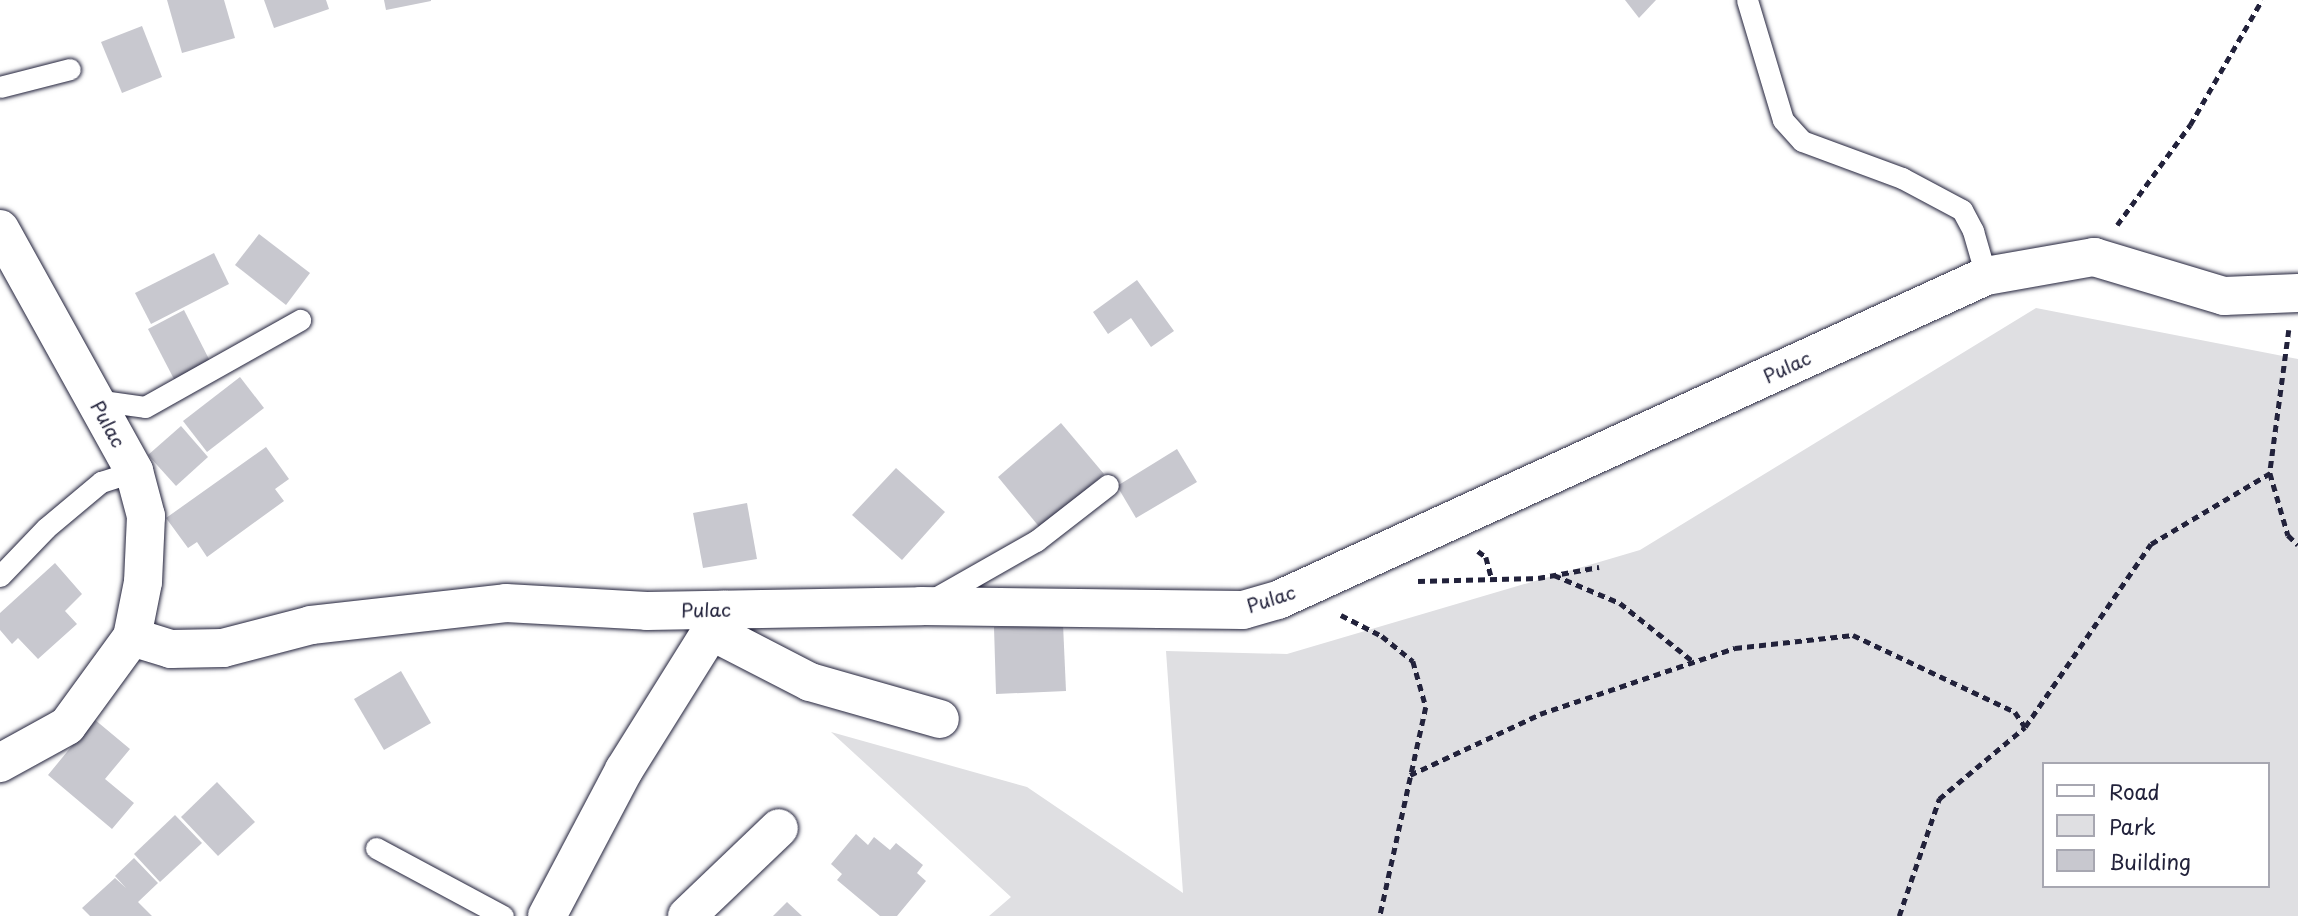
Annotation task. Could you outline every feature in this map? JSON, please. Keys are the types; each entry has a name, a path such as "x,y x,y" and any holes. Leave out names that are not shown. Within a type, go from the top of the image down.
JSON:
{"street":[{"name":"Pulac","path":"0,229 134,471 146,516 143,582 132,637 67,726 0,763"},
{"name":"Pulac","path":"132,637 171,649 223,648 311,625 506,603 647,611 718,621 921,606 1243,610 1278,600 1986,276 2094,257 2224,296 2296,293"},
{"path":"547,916 624,770 718,621 810,682 940,719"},
{"path":"687,916 779,828"}],"lane":[{"path":"1747,0 1783,120 1802,141 1902,178 1962,210 1973,231 1986,276"},
{"path":"0,87 70,69"},
{"path":"95,400 145,407 300,320"},
{"path":"0,576 46,528 100,482 134,471"},
{"path":"921,606 1036,541 1108,485"},
{"path":"376,848 503,916"}],"path":[{"path":"2094,257 2190,125 2262,0"},
{"path":"2296,293 2270,473 2288,535 2298,545"},
{"path":"1899,916 1939,799 2025,727 2151,544 2270,473"},
{"path":"1486,557 1492,580"},
{"path":"1414,581 1492,580 1553,575 1599,567"},
{"path":"1553,575 1620,603 1694,662"},
{"path":"1331,620 1350,609"},
{"path":"1341,615 1382,636 1413,661 1426,707 1380,916"},
{"path":"1410,775 1540,714 1735,648 1853,635 2015,712 2025,727"}],"green space":[{"path":"2036,308 2298,359 2298,916 989,916 1011,897 831,732 1027,787 1183,893 1166,651 1287,654 1640,550"}],"building":[{"path":"167,0 224,0 235,38 182,53"},
{"path":"264,0 326,0 329,9 274,28"},
{"path":"384,0 431,0 431,1 386,10"},
{"path":"1625,0 1656,0 1639,18"},
{"path":"142,26 162,77 122,93 101,42"},
{"path":"259,234 310,273 286,305 235,265"},
{"path":"214,253 229,284 151,324 135,293"},
{"path":"1137,280 1174,331 1151,347 1131,318 1108,334 1093,312"},
{"path":"184,310 212,365 176,383 148,329"},
{"path":"240,377 264,408 207,452 183,421"},
{"path":"1061,423 1104,474 1041,529 998,477"},
{"path":"181,426 208,457 176,486 148,455"},
{"path":"266,447 289,479 275,489 284,501 207,557 197,542 188,548 166,518"},
{"path":"1177,449 1197,482 1136,518 1117,486"},
{"path":"896,468 945,512 902,560 852,515"},
{"path":"747,503 757,559 703,568 693,513"},
{"path":"55,563 82,594 65,611 77,624 38,659 18,638 12,644 0,630 0,613"},
{"path":"1063,624 1066,691 996,694 994,627"},
{"path":"401,671 431,723 384,750 354,699"},
{"path":"94,719 130,749 105,779 134,803 112,829 48,775"},
{"path":"217,782 255,822 218,856 181,817"},
{"path":"175,815 202,843 160,882 134,854"},
{"path":"856,834 868,845 874,837 890,850 896,843 923,865 917,873 926,881 897,916 880,916 837,880 842,874 831,864"},
{"path":"134,858 158,883 138,902 152,916 90,916 82,908 115,878 126,888 115,876"},
{"path":"787,902 802,916 773,916"}]}
